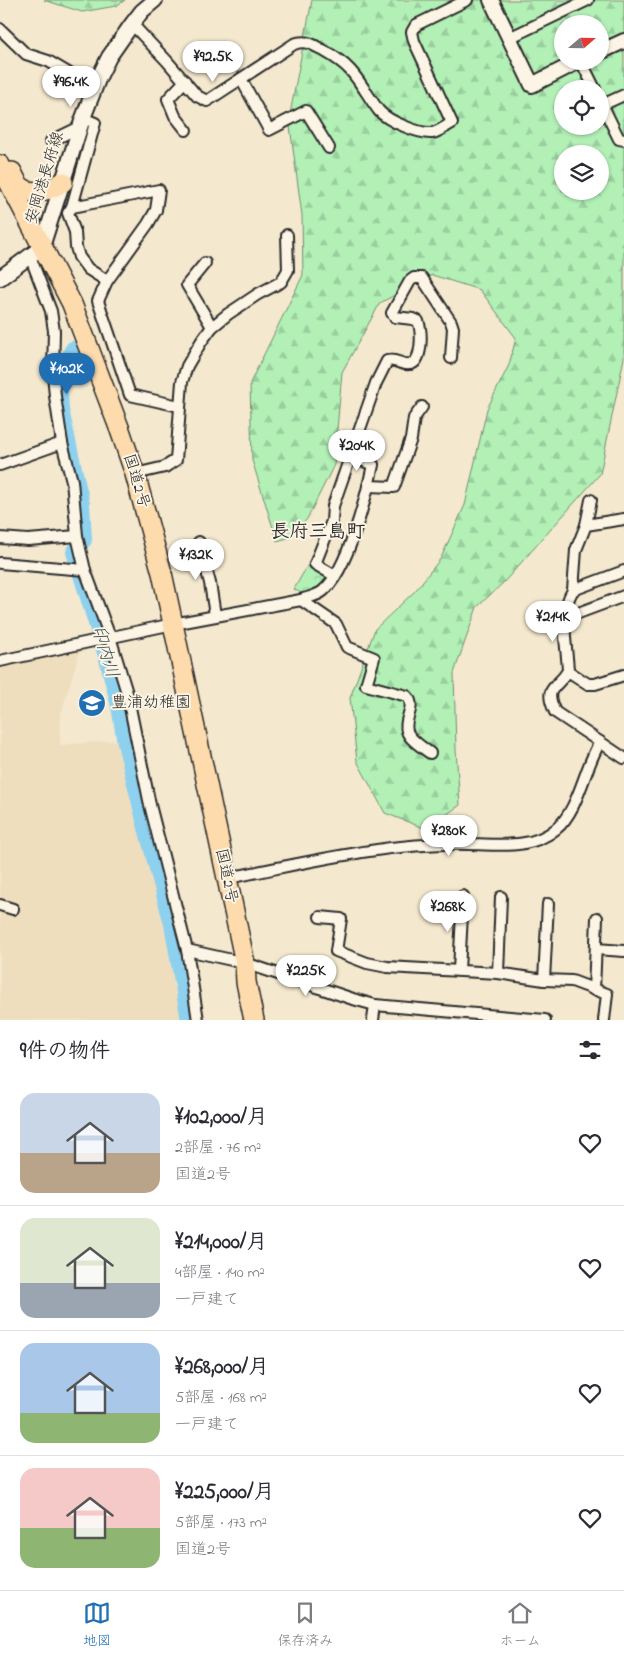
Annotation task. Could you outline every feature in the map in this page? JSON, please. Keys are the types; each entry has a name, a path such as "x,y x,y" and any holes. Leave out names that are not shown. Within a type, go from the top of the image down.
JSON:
{"highway":[{"path":"0,154 20,186 29,191 41,192 63,182"},
{"name":"国道2号","path":"0,165 36,252 72,304 136,474 162,573 245,963 246,982 254,1020"},
{"name":"国道2号","path":"245,963 263,1020"}],"main road":[{"name":"安岡港長府線","path":"36,252 63,182 94,88 110,57 132,24 142,11 155,0"},
{"path":"491,0 532,85 562,70"},
{"path":"609,48 624,41"},
{"path":"0,278 36,252"}],"street":[{"path":"132,24 197,96 207,101 294,44 308,42 341,60 352,71 380,111 387,117 402,125 426,133 434,133 452,123 414,41 412,32 416,24 467,0"},
{"path":"509,38 588,0"},
{"path":"0,29 26,54 48,61 94,88"},
{"path":"241,79 268,130 306,111 329,148"},
{"path":"185,81 168,100 175,116 186,130"},
{"path":"609,100 624,95"},
{"path":"609,118 619,139 624,140"},
{"path":"51,140 81,123 94,123 72,208 68,213 75,232 79,257 88,269 104,280"},
{"path":"72,208 159,190 156,210 148,224 104,280 98,301 130,395 179,406"},
{"path":"136,474 165,467 176,460 179,406 182,382 187,366 200,342 212,327 258,294 282,282 288,270 287,236"},
{"path":"36,252 51,311 54,331 53,373 62,443 72,481 81,570 127,693 150,805 187,950 198,1020"},
{"path":"205,263 187,285 212,327"},
{"path":"335,576 315,564 332,522 333,506 383,366 392,359 408,365 414,363 418,358 422,334 418,321 395,317 392,313 410,281 414,278 422,278 451,322 453,328 451,358"},
{"path":"368,486 394,487 411,439 414,418 422,407"},
{"path":"0,465 62,443"},
{"path":"0,660 215,615 302,600 317,595 325,590 335,576 348,548 359,518 373,465 350,455"},
{"path":"591,500 586,525 576,550 573,590 570,595 563,625 568,671 550,692 550,700 555,712 624,758"},
{"path":"586,525 624,519"},
{"path":"0,538 79,543"},
{"path":"199,542 210,583 215,615"},
{"path":"0,563 81,570"},
{"path":"573,590 624,571"},
{"path":"565,618 624,596"},
{"path":"302,600 336,624 347,647 374,658 366,685 407,696 411,705 406,730 408,734 430,753"},
{"path":"568,671 588,684 595,684 624,675"},
{"path":"227,878 378,849 466,844 527,844 541,839 555,830 564,821 593,753 600,742"},
{"path":"459,970 462,896"},
{"path":"498,973 501,897"},
{"path":"544,980 548,904"},
{"path":"0,905 13,909"},
{"path":"320,917 340,919 336,950 367,964 387,967 498,973 572,982 607,994 604,1020"},
{"path":"594,990 597,918"},
{"path":"596,949 624,951"},
{"path":"187,950 245,963 353,1000 375,1005 436,1015 545,1020"},
{"path":"373,1020 375,1005"}],"shaded area":[{"path":"80,650 61,714 60,745 119,740 135,806 175,948 187,1020 0,1020 0,667"}],"green space":[{"path":"44,0 125,0 116,6 82,12"},
{"path":"312,0 624,0 624,358 600,474 504,582 477,607 454,673 460,805 426,829 385,813 357,761 350,698 375,629 415,591 441,558 465,505 487,409 509,365 516,338 480,290 432,275 380,303 342,372 334,465 307,519 291,537 277,541 252,460 250,383 303,275 302,215 289,119"},
{"path":"309,563 327,573 327,581 311,592 299,592 294,589"}],"waterway":[{"name":"印内川","path":"73,349 59,376 61,410 82,504 84,540 74,552 107,659 119,706 125,743 172,924 189,1020"}],"place":[{"name":"豊浦幼稚園","path":"92,703"}],"district":[{"name":"長府三島町","path":"318,532"}]}
